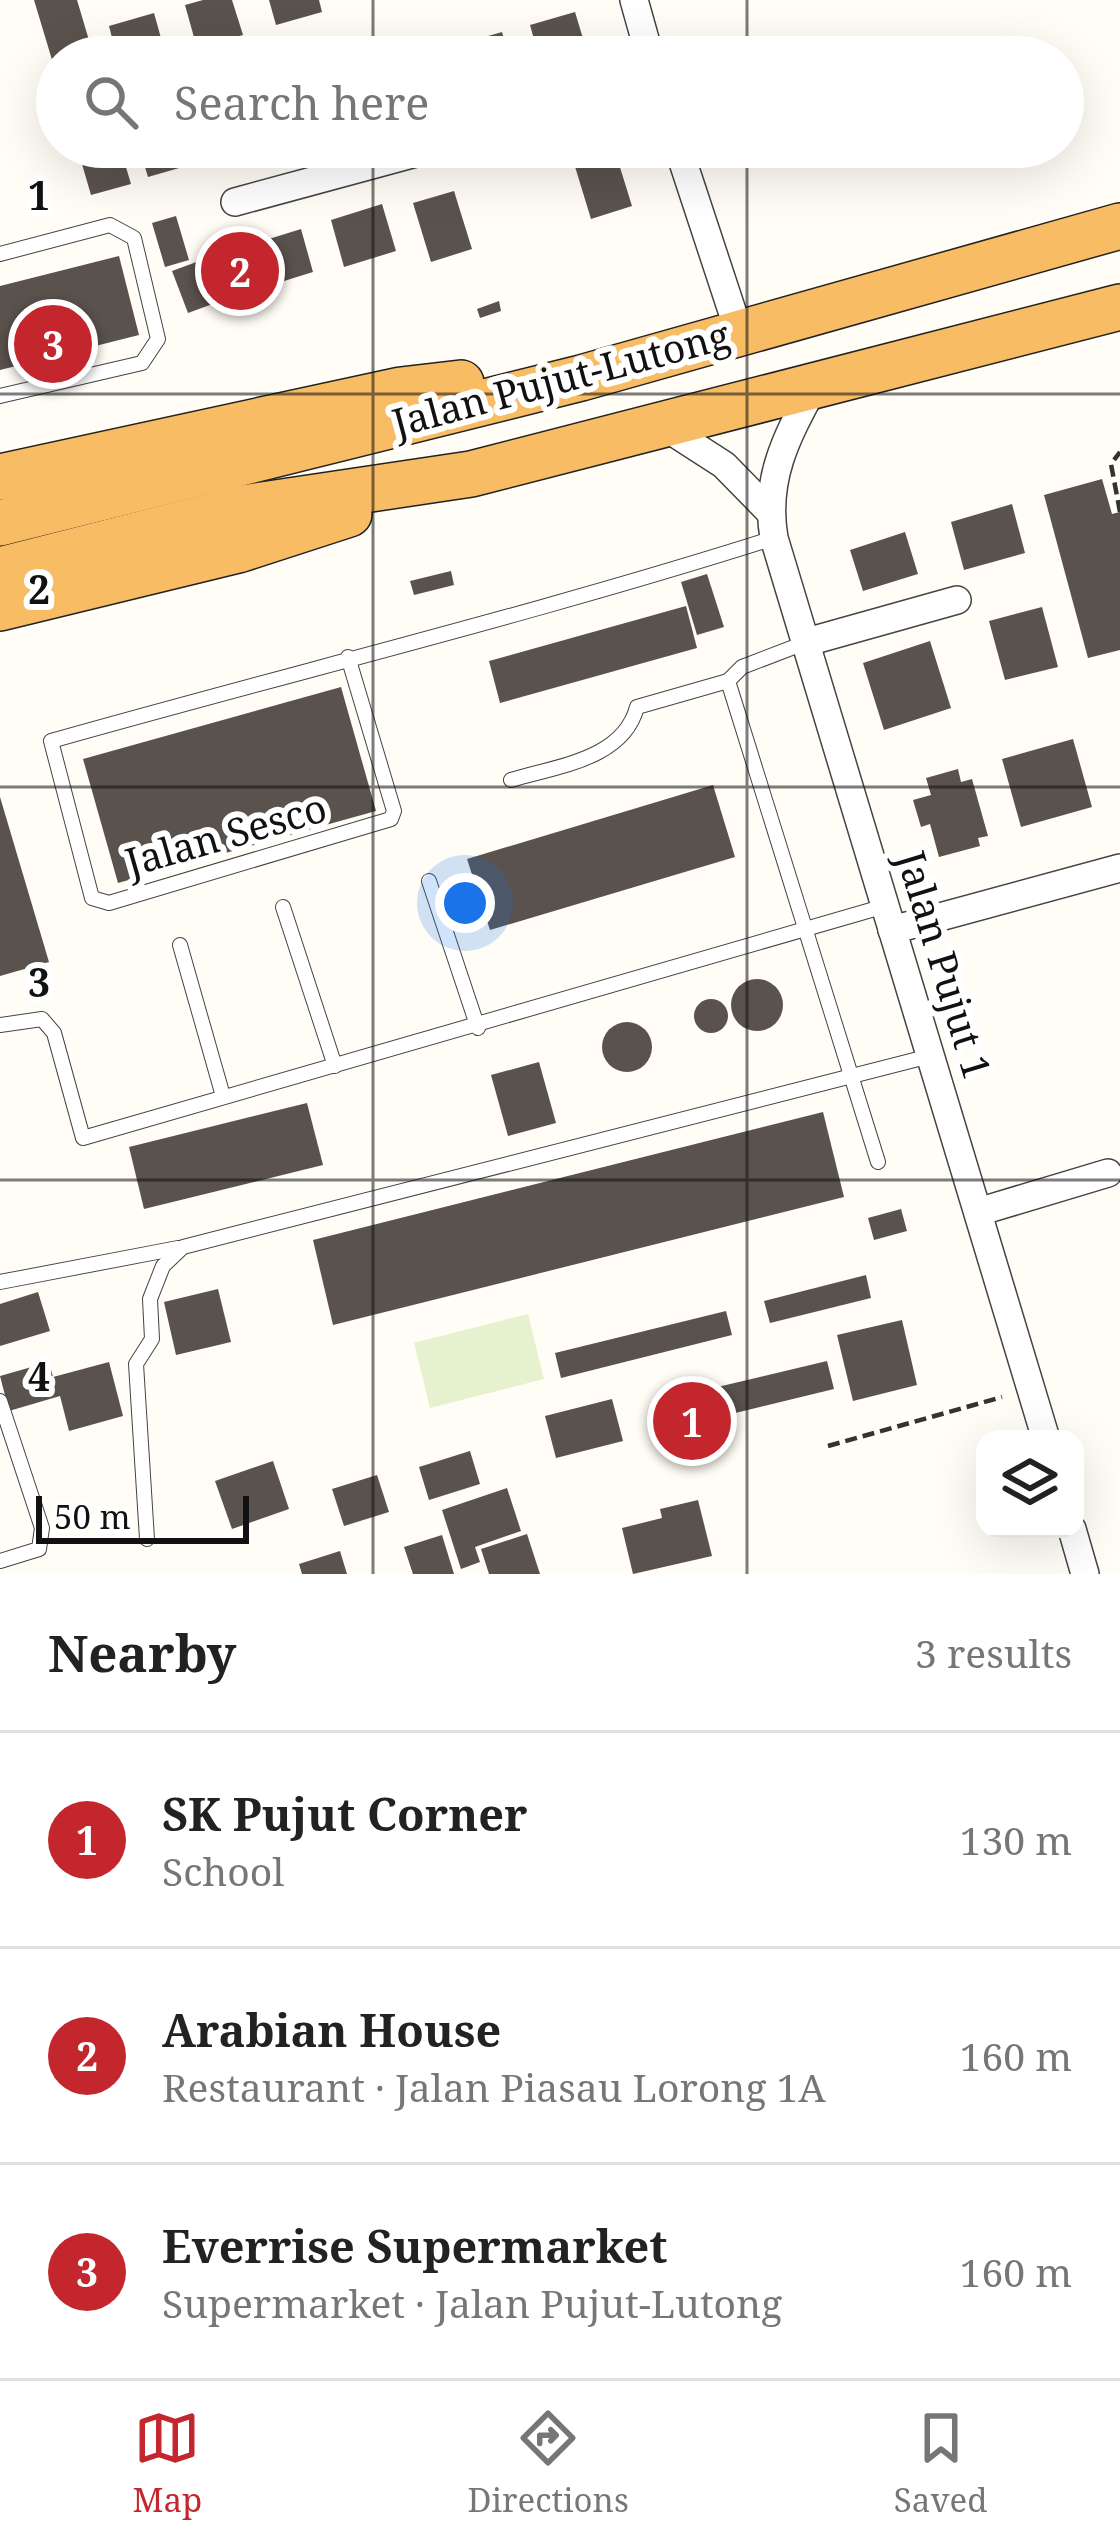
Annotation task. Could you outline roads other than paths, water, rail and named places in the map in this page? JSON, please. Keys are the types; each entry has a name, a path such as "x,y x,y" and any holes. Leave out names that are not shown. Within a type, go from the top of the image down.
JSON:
{"highway":[{"name":"Jalan Pujut-Lutong","path":"0,523 630,364 1120,226"},
{"name":"Jalan Pujut-Lutong","path":"0,570 243,508 471,474 1120,307"},
{"path":"0,477 401,390 630,364"},
{"path":"0,608 238,550 471,474"}],"street":[{"path":"634,0 644,36"},
{"path":"235,202 360,168"},
{"path":"686,168 739,332"},
{"name":"Jalan Pujut 1","path":"813,388 778,453 772,525 1043,1430"},
{"name":"Jalan Pujut 1","path":"662,425 724,465 772,525"},
{"path":"807,642 957,601"},
{"path":"888,918 1120,868"},
{"path":"978,1211 1108,1173"},
{"path":"1074,1538 1084,1574"}],"lane":[{"path":"0,254 110,225 122,231 134,238 158,339 142,363 0,396"},
{"name":"Jalan Sesco","path":"348,657 394,811 391,820 109,903 92,898 51,741 348,657 772,525"},
{"path":"511,780 599,753 633,724 637,707 728,681 742,667 807,642"},
{"path":"728,681 878,1162"},
{"path":"429,881 478,1028"},
{"path":"283,907 335,1066"},
{"path":"0,1025 42,1019 54,1033 83,1138 805,931 888,918"},
{"path":"180,945 223,1096"},
{"path":"0,1282 183,1247 930,1056"},
{"path":"147,1539 136,1364 152,1339 150,1300 163,1266 183,1247"},
{"path":"0,1401 42,1528 39,1549 0,1561"}],"place":[{"name":"Arabian House","path":"240,271"},
{"name":"Everrise Supermarket","path":"53,344"},
{"name":"SK Pujut Corner","path":"692,1421"}]}
